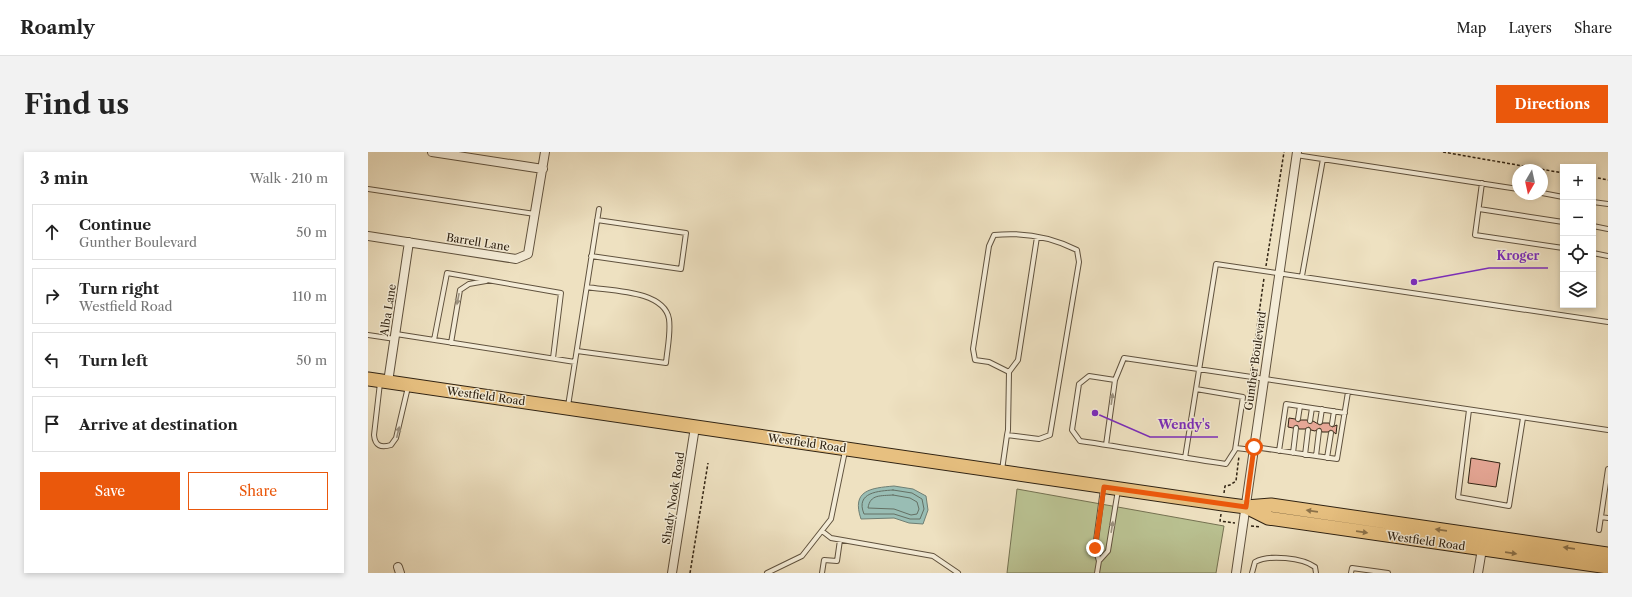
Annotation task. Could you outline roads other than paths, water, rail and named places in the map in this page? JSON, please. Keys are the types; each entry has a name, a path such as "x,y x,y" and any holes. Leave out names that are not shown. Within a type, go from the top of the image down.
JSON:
{"main road":[{"name":"Westfield Road","path":"379,380 1118,489 1246,507 1271,506 1608,554"},
{"name":"Westfield Road","path":"1246,507 1268,518 1608,567"}],"street":[{"path":"432,152 542,169"},
{"name":"Barrell Lane","path":"368,236 516,259 521,258 528,254 545,152"},
{"name":"Gunther Boulevard","path":"1236,573 1296,154"},
{"name":"Alba Lane","path":"379,380 395,336 409,242"},
{"name":"Shady Nook Road","path":"672,573 695,427"},
{"path":"1478,573 1482,549"}],"lane":[{"path":"1296,154 1512,188"},
{"path":"1302,276 1323,159"},
{"path":"1482,183 1475,235 1560,248"},
{"path":"368,189 535,214"},
{"path":"1548,194 1560,196"},
{"path":"1596,202 1608,204"},
{"path":"568,408 599,209"},
{"path":"1479,209 1560,222"},
{"path":"591,256 681,269 686,233 597,220"},
{"path":"1596,227 1608,229"},
{"path":"1007,435 1039,439 1050,435 1079,262 1077,250 1061,242 1037,237 1007,234 994,235 989,246 973,350 975,360 989,362 1009,372"},
{"path":"1002,472 1007,435 1009,372 1018,360 1037,237"},
{"path":"1596,254 1608,256"},
{"path":"1185,458 1216,264 1608,322"},
{"path":"434,340 447,273 561,293 553,358"},
{"path":"451,343 460,290 469,284 488,280"},
{"path":"577,351 666,363 668,319 665,310 657,302 650,297 587,286"},
{"path":"368,335 434,340 575,362"},
{"path":"1106,445 1114,380 1124,358 1608,430"},
{"path":"1114,380 1089,376 1079,384 1072,430 1080,441 1226,464 1236,448 1243,397 1196,389"},
{"path":"379,380 374,441 378,445 385,447 391,445 396,438 408,385"},
{"path":"1236,448 1279,451 1337,459 1348,392"},
{"path":"1279,451 1286,404 1345,413"},
{"path":"1298,419 1300,406"},
{"path":"1310,421 1312,408"},
{"path":"1320,422 1322,410"},
{"path":"1469,410 1458,497 1509,506 1523,418"},
{"path":"1332,424 1334,411"},
{"path":"1293,453 1296,428"},
{"path":"1304,455 1308,430"},
{"path":"1316,456 1319,431"},
{"path":"1327,458 1331,433"},
{"path":"766,573 802,556 831,519 846,449"},
{"path":"1599,530 1608,469"},
{"path":"1097,573 1099,561 1095,548 1104,487"},
{"path":"1099,561 1108,551 1118,489"},
{"path":"1601,517 1608,518"},
{"path":"822,532 831,538 840,540 933,556 958,573"},
{"path":"822,573 824,560 837,561 840,540"},
{"path":"1252,573 1255,562 1271,557 1310,563 1315,567 1316,573"},
{"path":"1351,573 1352,568 1388,573"}],"water":[{"path":"894,486 913,489 926,496 928,510 923,524 909,523 894,518 861,519 859,502 861,496 865,492 878,488"}],"place":[{"name":"Kroger","path":"1414,282"},
{"name":"Wendy's","path":"1095,413"}]}
